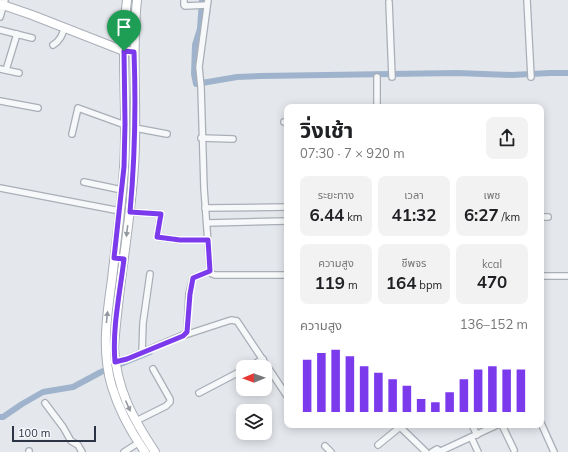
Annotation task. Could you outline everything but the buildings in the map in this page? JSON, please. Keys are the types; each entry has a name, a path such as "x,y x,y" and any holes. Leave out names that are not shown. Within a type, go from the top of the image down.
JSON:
{"main road":[{"path":"127,0 124,51 125,124 122,190 107,317 106,356 113,368 136,421 155,452"},
{"path":"137,0 134,26 134,167 115,332 112,388 125,420 145,452"},
{"path":"3,3 124,51 134,52"},
{"path":"125,91 135,91"},
{"path":"114,258 124,259"}],"street":[{"path":"184,0 185,6 205,3 199,67 205,208 210,271 215,275 284,275"},
{"path":"527,0 531,75"},
{"path":"389,2 392,74"},
{"path":"0,17 3,3"},
{"path":"53,45 58,43 61,39 65,28"},
{"path":"0,30 32,38"},
{"path":"17,34 3,70 19,73"},
{"path":"377,77 377,104"},
{"path":"0,101 38,108"},
{"path":"72,134 78,108 125,124"},
{"path":"135,128 167,134"},
{"path":"202,138 233,139"},
{"path":"84,182 122,190"},
{"path":"0,188 120,210"},
{"path":"205,208 284,207"},
{"path":"130,212 161,214 157,237 180,240 208,240"},
{"path":"207,223 284,222"},
{"path":"183,336 188,330 190,294 193,278 210,271"},
{"path":"142,352 143,323 150,274"},
{"path":"544,276 568,276"},
{"path":"113,368 142,352 231,320 237,321 284,391"},
{"path":"136,421 166,406 170,402 170,399 153,369"},
{"path":"199,393 236,374"},
{"path":"46,402 71,441 78,445 82,452"},
{"path":"378,445 397,428"},
{"path":"401,428 424,452"},
{"path":"473,428 478,452"},
{"path":"432,452 437,449 442,452 491,428"},
{"path":"503,428 514,450"},
{"path":"543,428 554,452"},
{"path":"124,452 138,443"},
{"path":"325,446 331,452"}],"waterway":[{"path":"202,0 200,29 195,45 194,74 196,84 237,77 260,76 457,73 512,75 568,73"},
{"path":"0,417 3,417 43,392 73,387 101,372 150,352"}],"route":[{"path":"124,51 134,52 136,108 134,167 130,212 161,214 157,237 180,240 208,240 210,271 193,278 190,294 188,330 183,336 127,359 115,362 115,332 124,259 114,258 124,167 124,51"}]}
